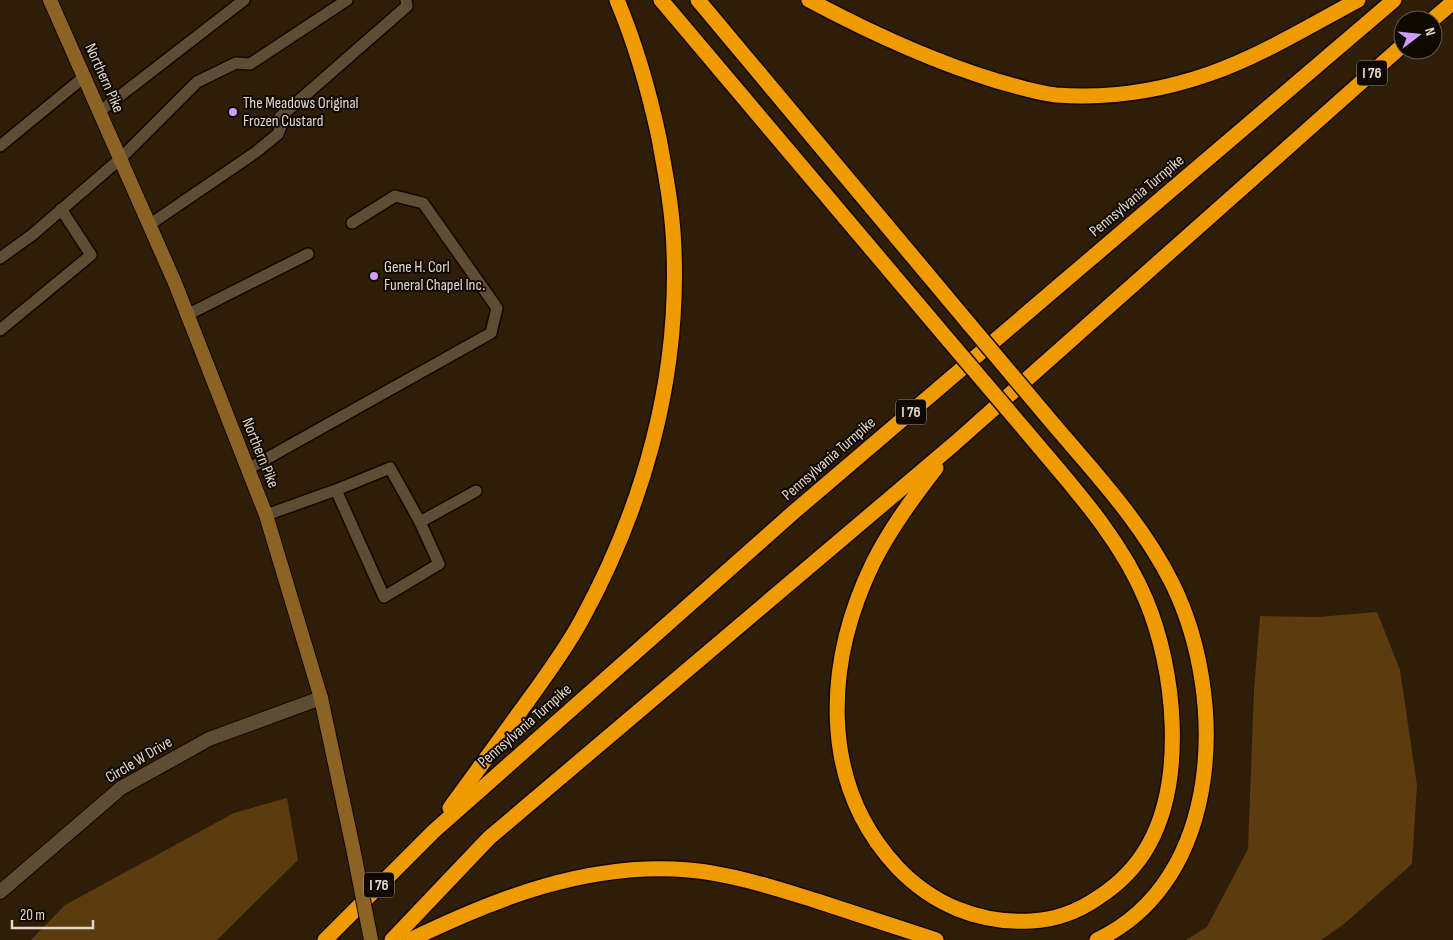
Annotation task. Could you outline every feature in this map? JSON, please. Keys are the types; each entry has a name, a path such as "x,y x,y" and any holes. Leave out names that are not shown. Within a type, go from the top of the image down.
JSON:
{"highway":[{"path":"434,830 555,663 580,622 599,587 632,509 656,435 666,382 673,319 674,250 671,210 664,162 647,85 632,37 617,0"},
{"path":"661,0 1100,521 1133,573 1146,599 1165,663 1172,712 1170,766 1166,796 1159,822 1149,844 1136,864 1107,892 1084,906 1053,918 1033,921 985,918 963,912 925,892 908,879 878,844 855,804 841,759 837,727 838,682 850,623 873,564 889,534 908,505 954,444"},
{"path":"698,0 1121,504 1141,530 1173,586 1186,617 1201,676 1205,709 1204,762 1199,803 1191,833 1165,884 1149,903 1130,920 1097,940"},
{"path":"809,0 859,27 966,72 1054,95 1086,96 1146,91 1209,74 1274,45 1358,0"},
{"name":"Pennsylvania Turnpike","path":"325,940 434,830 795,511 1394,0"},
{"path":"1443,11 1453,2"},
{"name":"I 76","path":"392,940 489,838 954,444 1393,54"},
{"path":"410,940 450,920 485,906 555,883 590,875 657,868 690,870 771,886 936,940"}],"main road":[{"name":"Northern Pike","path":"50,0 149,224 266,514 320,698 371,940"}],"street":[{"name":"Circle W Drive","path":"0,892 121,788 210,739 320,698"}],"lane":[{"path":"99,112 244,0"},
{"path":"0,258 32,234 120,159 198,82 236,63 250,64 347,0"},
{"path":"149,224 256,152 278,134 281,126 280,118 407,6 406,0"},
{"path":"0,146 84,77"},
{"path":"248,468 492,333 497,308 423,203 395,196 352,223"},
{"path":"0,330 91,255 61,209"},
{"path":"187,315 308,254"},
{"path":"266,514 336,490 390,468 420,522 439,564 384,597 336,490"},
{"path":"420,522 476,491"}],"shaded area":[{"path":"1377,612 1400,670 1417,785 1412,864 1344,924 1321,940 1186,940 1207,927 1248,849 1254,690 1260,616 1317,617"},
{"path":"287,798 298,860 217,940 31,940 65,905 234,813"}],"place":[{"name":"The Meadows Original Frozen Custard","path":"233,112"},
{"name":"Gene H. Corl Funeral Chapel Inc.","path":"374,276"}]}
